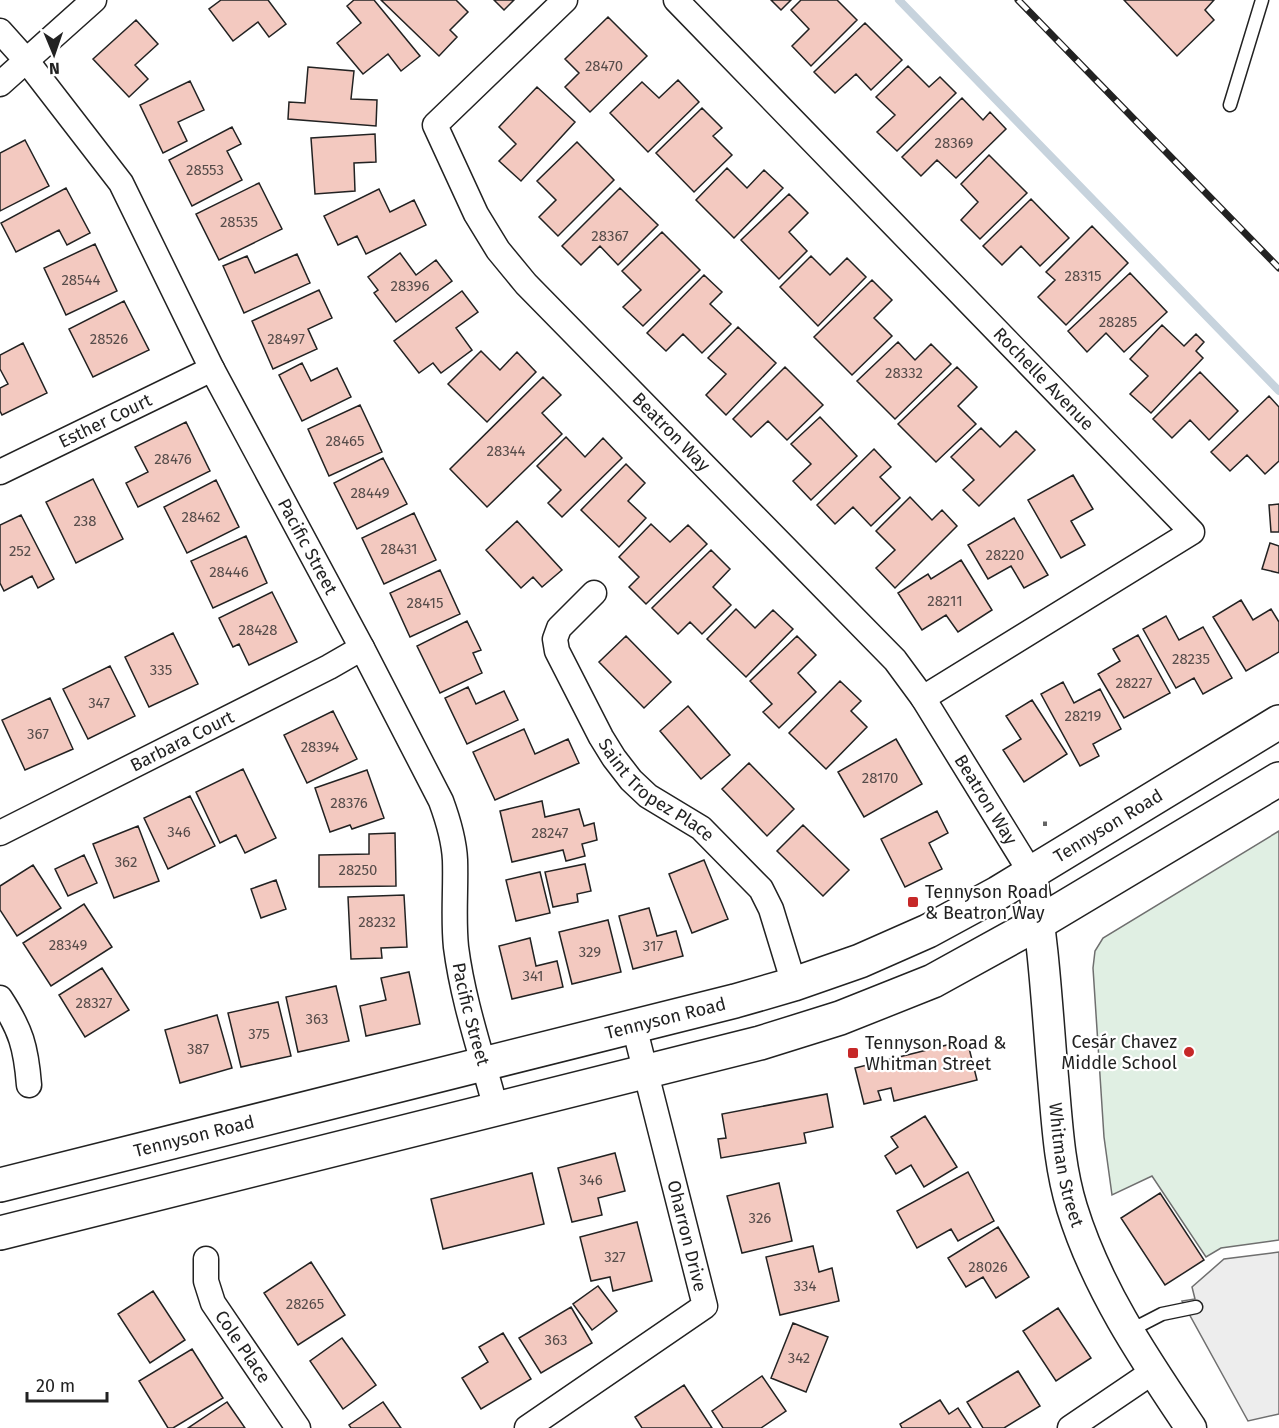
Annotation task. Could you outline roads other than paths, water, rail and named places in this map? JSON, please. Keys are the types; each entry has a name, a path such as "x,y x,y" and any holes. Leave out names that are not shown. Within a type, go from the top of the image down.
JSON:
{"main road":[{"name":"Tennyson Road","path":"0,1185 735,1001 860,961 913,939 1031,873 1279,722"},
{"path":"0,1233 760,1043 879,1004 933,981 1040,922 1279,779"}],"street":[{"path":"0,84 94,0"},
{"name":"Beatron Way","path":"565,0 435,125 476,214 498,250 526,284 895,660 923,698 1031,873"},
{"name":"Rochelle Avenue","path":"676,0 1192,532 923,698"},
{"name":"Pacific Street","path":"0,31 26,60 121,183 212,369 362,648 441,801 451,828 455,858 454,925 457,950 471,1017 496,1109"},
{"name":"Esther Court","path":"0,472 212,369"},
{"name":"Saint Tropez Place","path":"594,593 559,628 555,639 557,651 601,737 631,780 648,796 701,828 760,889 771,909 794,984"},
{"name":"Barbara Court","path":"0,833 329,667 362,648"},
{"name":"Whitman Street","path":"1031,873 1040,922 1062,1162 1071,1206 1087,1251 1106,1292 1128,1332 1191,1428"},
{"path":"0,998 16,1022 27,1053 29,1086"},
{"name":"Oharron Drive","path":"527,1428 705,1306 634,1026"},
{"name":"Cole Place","path":"206,1258 206,1281 213,1303 298,1428"},
{"path":"1070,1428 1154,1371"}],"lane":[{"path":"1230,105 1262,0"},
{"path":"1128,1332 1162,1314 1196,1307"}],"waterway":[{"path":"899,0 1279,391"}],"railway":[{"path":"1018,0 1279,268"}],"place":[{"name":"Tennyson Road & Beatron Way","path":"913,902"},
{"name":"Cesár Chavez Middle School","path":"1189,1052"},
{"name":"Tennyson Road & Whitman Street","path":"853,1053"}]}
